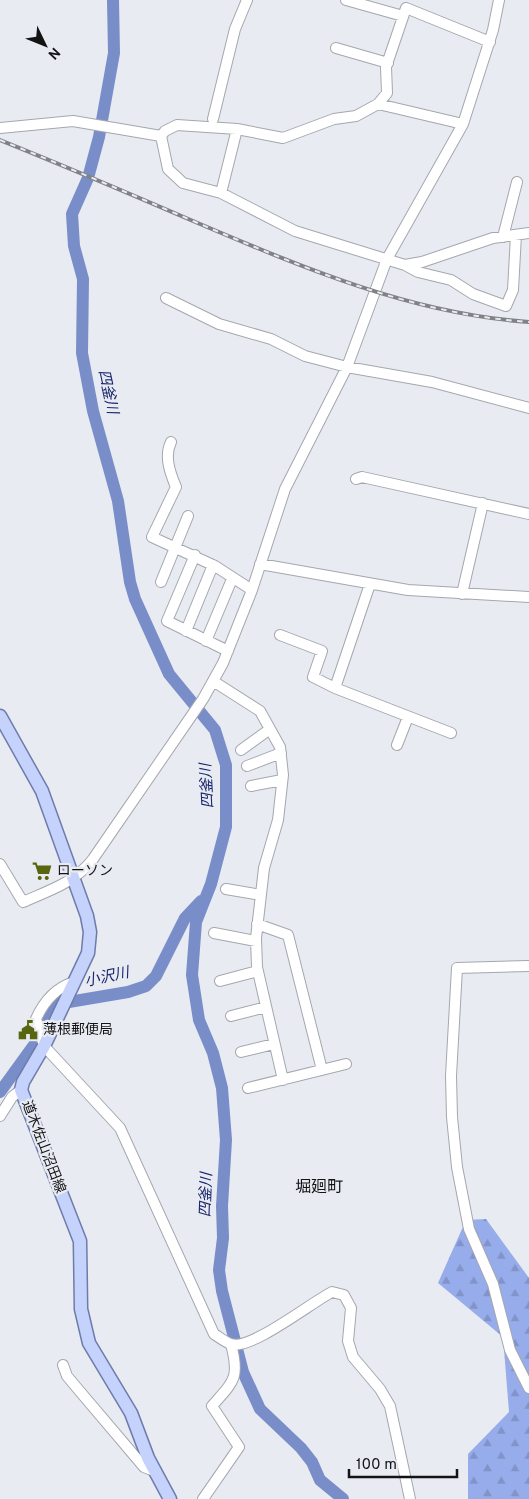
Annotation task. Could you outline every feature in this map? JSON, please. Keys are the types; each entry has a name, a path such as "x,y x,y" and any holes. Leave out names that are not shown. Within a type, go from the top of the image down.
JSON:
{"main road":[{"name":"道木佐山沼田線","path":"0,716 42,791 74,879 90,932 88,954 21,1090 80,1241 81,1309 89,1343 130,1413 154,1471 170,1499"}],"street":[{"path":"213,120 235,29 247,0"},
{"path":"346,0 406,8 490,42"},
{"path":"0,864 22,902 74,879 90,864 203,699 228,651 252,590 285,489 347,366 387,259 463,124 490,42 500,0"},
{"path":"161,136 165,131 177,125 237,129 282,138 334,119 356,116 378,104 387,93 388,63 406,8"},
{"path":"336,48 388,63"},
{"path":"378,104 463,124"},
{"path":"0,128 73,121 161,136"},
{"path":"221,193 237,129"},
{"path":"161,136 168,169 183,183 221,193 295,231 387,259 418,272 451,280 472,294 506,306 513,290 516,235"},
{"path":"503,237 517,182"},
{"path":"405,265 503,237 529,233"},
{"path":"166,298 219,324 270,339 305,356 432,382 529,408"},
{"path":"172,442 168,448 169,472 176,487 152,537 213,565 232,579 252,590"},
{"path":"356,479 362,477 529,514"},
{"path":"462,594 483,503"},
{"path":"161,582 188,516"},
{"path":"194,555 166,621 228,651"},
{"path":"260,564 408,590 529,597"},
{"path":"186,631 213,565"},
{"path":"206,641 232,579"},
{"path":"335,688 370,584"},
{"path":"280,635 322,651 312,677 335,688 451,733"},
{"path":"213,681 260,711 280,747 282,780 278,820 264,868 256,941 258,971 283,1080"},
{"path":"397,745 408,717"},
{"path":"241,750 270,729"},
{"path":"247,766 281,753"},
{"path":"251,786 282,780"},
{"path":"226,889 261,895"},
{"path":"258,924 288,935 322,1070"},
{"path":"214,933 256,941"},
{"path":"529,966 457,968 451,1076 452,1117 457,1167 468,1229 493,1284 510,1350 529,1388"},
{"path":"220,981 258,971"},
{"path":"74,982 58,990 41,1007 36,1019 44,1044 120,1128 214,1334 231,1344 241,1345 261,1336 332,1292 344,1295 351,1308 348,1341 352,1357 380,1388 390,1406 410,1499"},
{"path":"231,1016 266,1007"},
{"path":"241,1052 274,1044"},
{"path":"248,1088 346,1064"},
{"path":"0,1116 12,1097 21,1090"},
{"path":"203,1499 239,1447 212,1406 233,1379 237,1366 231,1344"},
{"path":"63,1365 67,1376 130,1451 144,1467 154,1471"}],"green space":[{"path":"486,1219 529,1278 529,1499 468,1499 468,1454 509,1412 503,1337 438,1283 466,1220"}],"waterway":[{"name":"四釜川","path":"113,0 114,53 99,137 88,178 72,214 74,246 83,279 82,353 93,411 118,501 130,582 135,599 169,674 215,730 226,765 226,827 211,884 196,922 192,975 199,1020 213,1053 222,1088 226,1140 222,1206 223,1238 219,1270 222,1291 243,1372 260,1409 301,1448 312,1462 320,1480 343,1499"},
{"name":"小沢川","path":"0,1092 34,1045 57,1004 128,992 146,986 156,976 185,918 201,901"}],"railway":[{"path":"0,140 320,273 361,287 444,310 529,322"}],"place":[{"name":"ローソン","path":"42,871"},
{"name":"薄根郵便局","path":"28,1030"}],"district":[{"name":"堀廻町","path":"319,1188"}]}
